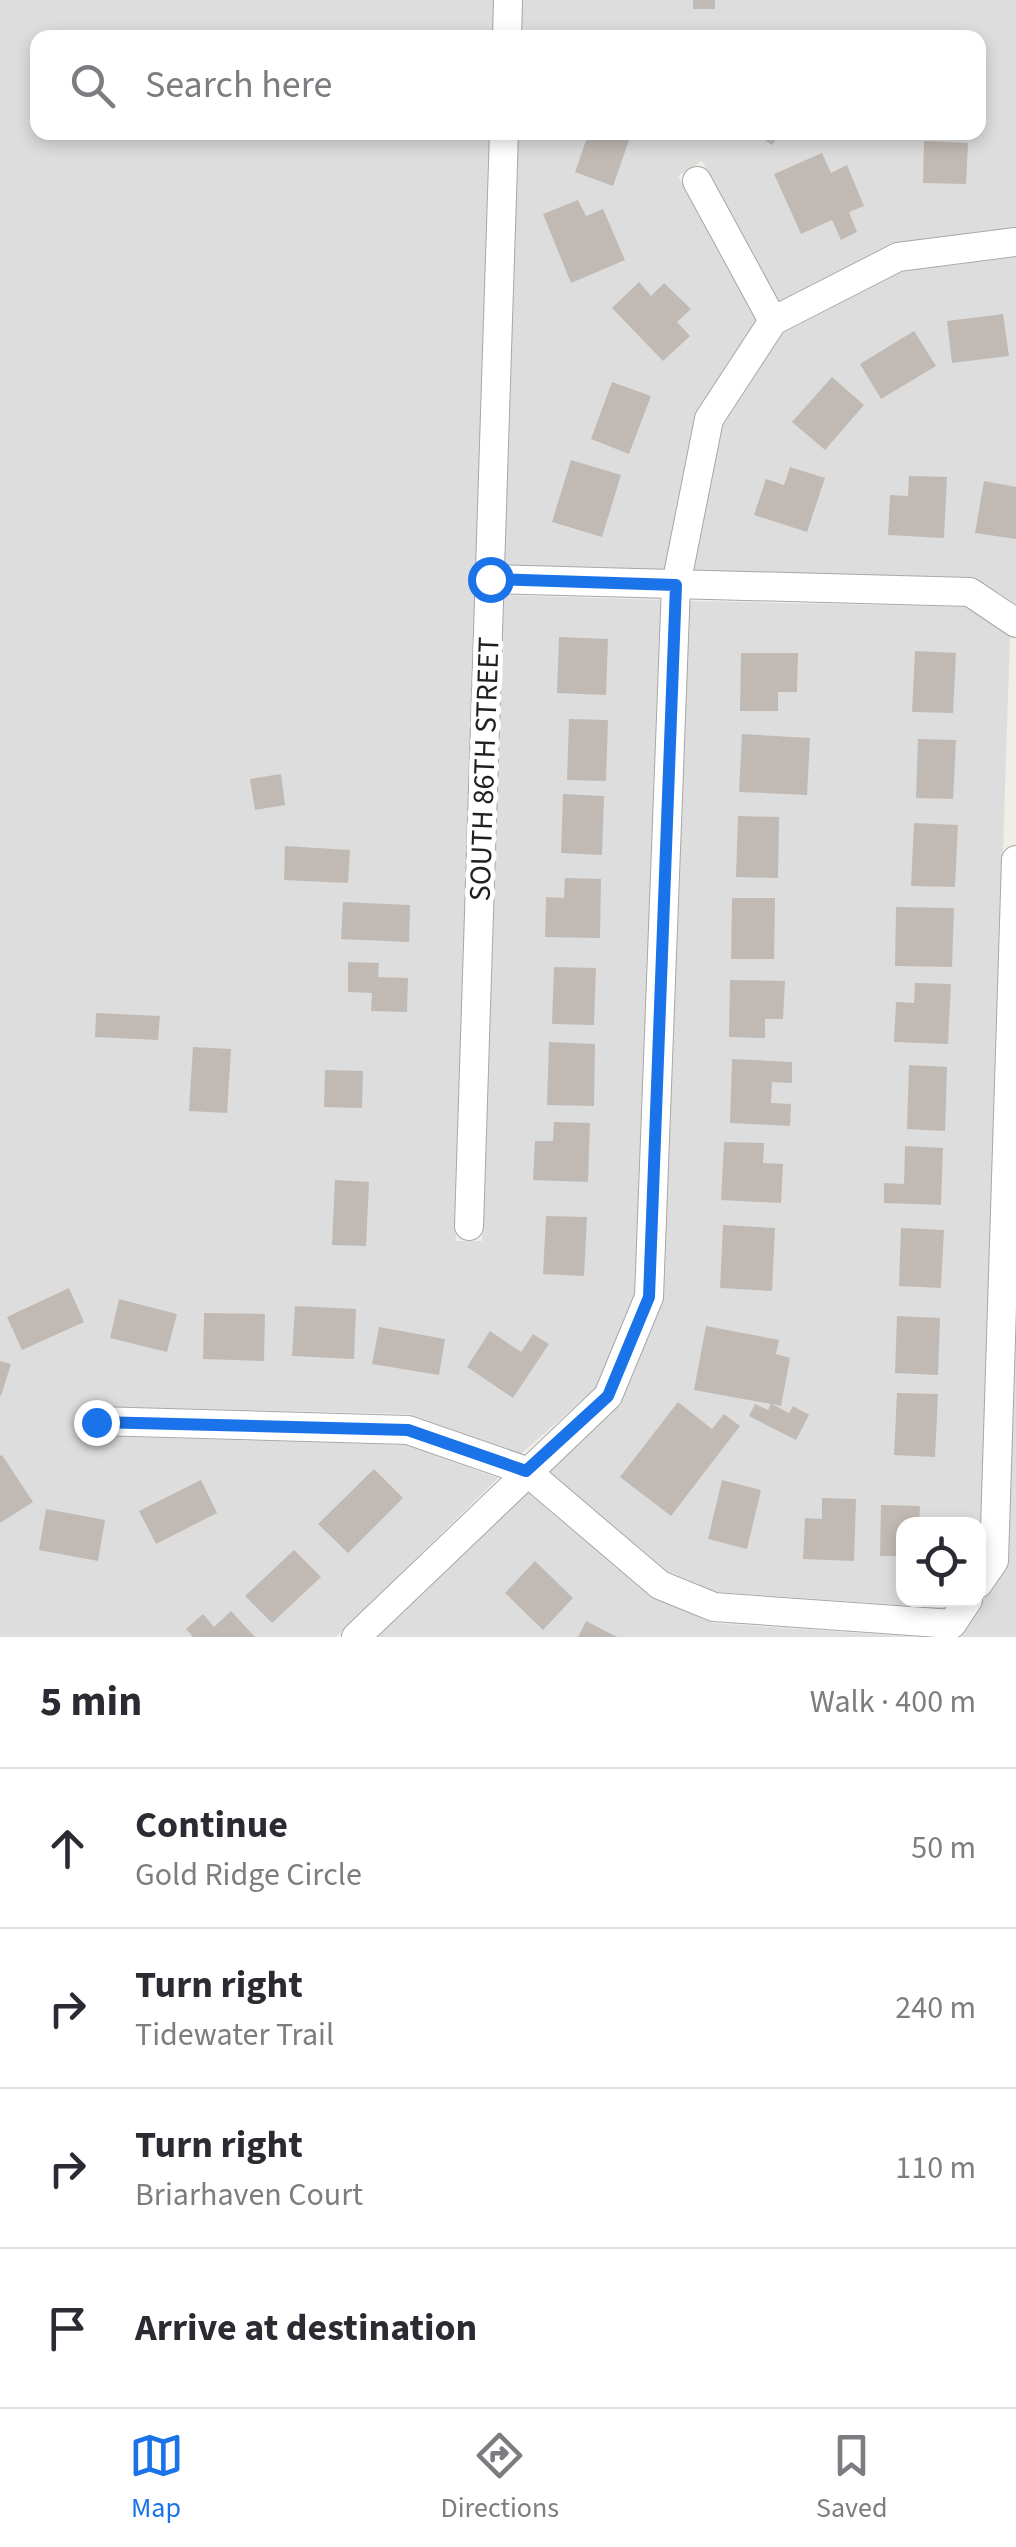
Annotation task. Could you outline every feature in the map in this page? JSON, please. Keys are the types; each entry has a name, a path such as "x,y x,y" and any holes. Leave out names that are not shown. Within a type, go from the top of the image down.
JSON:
{"street":[{"path":"507,30 508,0"},
{"name":"SOUTH 86TH STREET","path":"469,1226 504,140"},
{"path":"697,181 773,321"},
{"path":"356,1637 608,1396 649,1297 676,585 709,419 773,321 898,257 1016,242"},
{"path":"490,579 970,592 1016,623"},
{"path":"986,1572 994,1561 1016,860"},
{"path":"96,1422 408,1430 526,1471 660,1584 714,1607 952,1624 963,1607"}],"shaded area":[{"path":"0,0 495,0 493,30 30,30 30,140 490,140 456,1241 482,1241 503,595 662,600 635,1294 597,1387 521,1454 409,1414 84,1406 83,1436 406,1445 498,1478 336,1637 0,1637"},
{"path":"522,0 1016,0 1016,227 892,243 778,302 702,161 678,176 757,320 698,410 665,570 504,565 518,140 986,140 986,30 521,30"},
{"path":"1016,257 1016,605 970,577 692,571 722,426 782,333 901,272"},
{"path":"689,601 966,607 1010,636 981,1517 896,1517 896,1605 717,1592 667,1571 548,1471 620,1403 661,1304"},
{"path":"1016,1283 1016,1637 956,1637 963,1633 979,1607 986,1607 986,1596 1007,1562"},
{"path":"526,1491 652,1597 713,1623 915,1637 377,1637"}],"building":[{"path":"693,0 715,0 715,9 693,9"},
{"path":"586,140 629,140 613,186 575,172"},
{"path":"924,141 968,143 966,184 923,183"},
{"path":"822,153 831,173 847,165 864,206 849,212 857,232 841,240 832,220 801,234 774,174"},
{"path":"578,200 586,216 603,209 625,260 571,283 543,214"},
{"path":"639,282 651,296 664,283 691,309 677,322 690,336 663,361 612,308"},
{"path":"1003,314 1009,356 952,363 947,321"},
{"path":"914,331 936,366 881,399 860,364"},
{"path":"832,377 864,405 825,450 792,422"},
{"path":"612,382 651,396 629,454 591,439"},
{"path":"571,460 621,475 602,537 552,522"},
{"path":"790,467 825,478 807,532 754,515 766,479 784,485"},
{"path":"909,476 947,477 944,538 888,535 890,495 908,496"},
{"path":"984,481 1016,487 1016,539 975,533"},
{"path":"559,637 608,639 606,695 557,693"},
{"path":"915,651 956,653 953,713 912,712"},
{"path":"741,653 798,653 797,692 778,692 778,711 740,711"},
{"path":"569,719 608,720 606,781 567,780"},
{"path":"742,734 810,738 807,795 739,792"},
{"path":"918,739 956,740 953,799 916,798"},
{"path":"281,774 285,805 255,810 250,779"},
{"path":"563,794 604,796 602,855 561,853"},
{"path":"738,816 779,817 778,878 736,877"},
{"path":"914,823 958,825 955,887 911,886"},
{"path":"285,846 350,850 348,883 284,880"},
{"path":"565,878 601,879 600,938 545,937 546,897 564,898"},
{"path":"732,898 775,898 774,959 731,959"},
{"path":"343,902 410,905 409,942 341,939"},
{"path":"896,907 954,908 952,967 895,966"},
{"path":"348,962 379,963 378,977 408,978 407,1012 371,1011 372,993 348,992"},
{"path":"554,967 596,968 594,1025 552,1024"},
{"path":"730,980 785,981 783,1019 765,1019 765,1038 729,1037"},
{"path":"915,983 951,984 948,1044 894,1042 896,1002 914,1003"},
{"path":"96,1013 160,1016 158,1040 95,1037"},
{"path":"549,1042 595,1044 594,1106 547,1105"},
{"path":"193,1047 231,1049 227,1113 189,1111"},
{"path":"732,1059 792,1062 792,1083 772,1082 771,1103 791,1104 790,1126 730,1123"},
{"path":"909,1065 947,1067 945,1131 907,1129"},
{"path":"325,1070 363,1071 362,1108 324,1107"},
{"path":"554,1122 590,1123 588,1182 533,1180 535,1141 553,1141"},
{"path":"724,1142 764,1143 763,1163 783,1164 781,1203 721,1200"},
{"path":"905,1146 943,1148 941,1205 884,1203 884,1183 904,1184"},
{"path":"335,1180 369,1182 366,1246 332,1245"},
{"path":"546,1216 587,1217 584,1276 543,1274"},
{"path":"723,1225 775,1228 772,1291 720,1288"},
{"path":"901,1228 944,1230 941,1288 899,1286"},
{"path":"69,1288 84,1322 22,1350 7,1317"},
{"path":"119,1299 177,1314 167,1352 110,1338"},
{"path":"295,1306 356,1309 354,1359 292,1356"},
{"path":"204,1313 265,1314 264,1361 203,1359"},
{"path":"897,1316 940,1318 938,1375 895,1373"},
{"path":"706,1326 779,1340 776,1354 790,1358 781,1406 772,1404 789,1413 793,1406 809,1415 796,1440 749,1416 755,1404 768,1410 771,1404 694,1390"},
{"path":"379,1327 445,1339 439,1375 372,1364"},
{"path":"490,1331 521,1352 533,1334 549,1344 513,1398 467,1367"},
{"path":"0,1361 11,1364 1,1396 0,1395"},
{"path":"897,1393 938,1394 935,1457 894,1455"},
{"path":"678,1402 712,1429 724,1414 740,1426 671,1516 620,1477"},
{"path":"0,1456 33,1502 0,1523"},
{"path":"374,1469 403,1498 348,1553 318,1524"},
{"path":"201,1480 217,1513 156,1544 139,1511"},
{"path":"722,1480 761,1490 747,1549 708,1539"},
{"path":"822,1498 856,1499 854,1561 803,1559 805,1518 822,1519"},
{"path":"881,1505 920,1506 919,1517 896,1517 896,1556 880,1556"},
{"path":"46,1509 105,1520 98,1561 39,1550"},
{"path":"294,1550 321,1577 272,1623 245,1596"},
{"path":"535,1561 573,1598 543,1630 505,1593"},
{"path":"231,1611 255,1637 193,1637 186,1629 203,1614 214,1627"},
{"path":"586,1621 617,1637 578,1637"}],"route":[{"path":"96,1422 408,1430 526,1471 608,1396 649,1297 676,585 490,579"}]}
